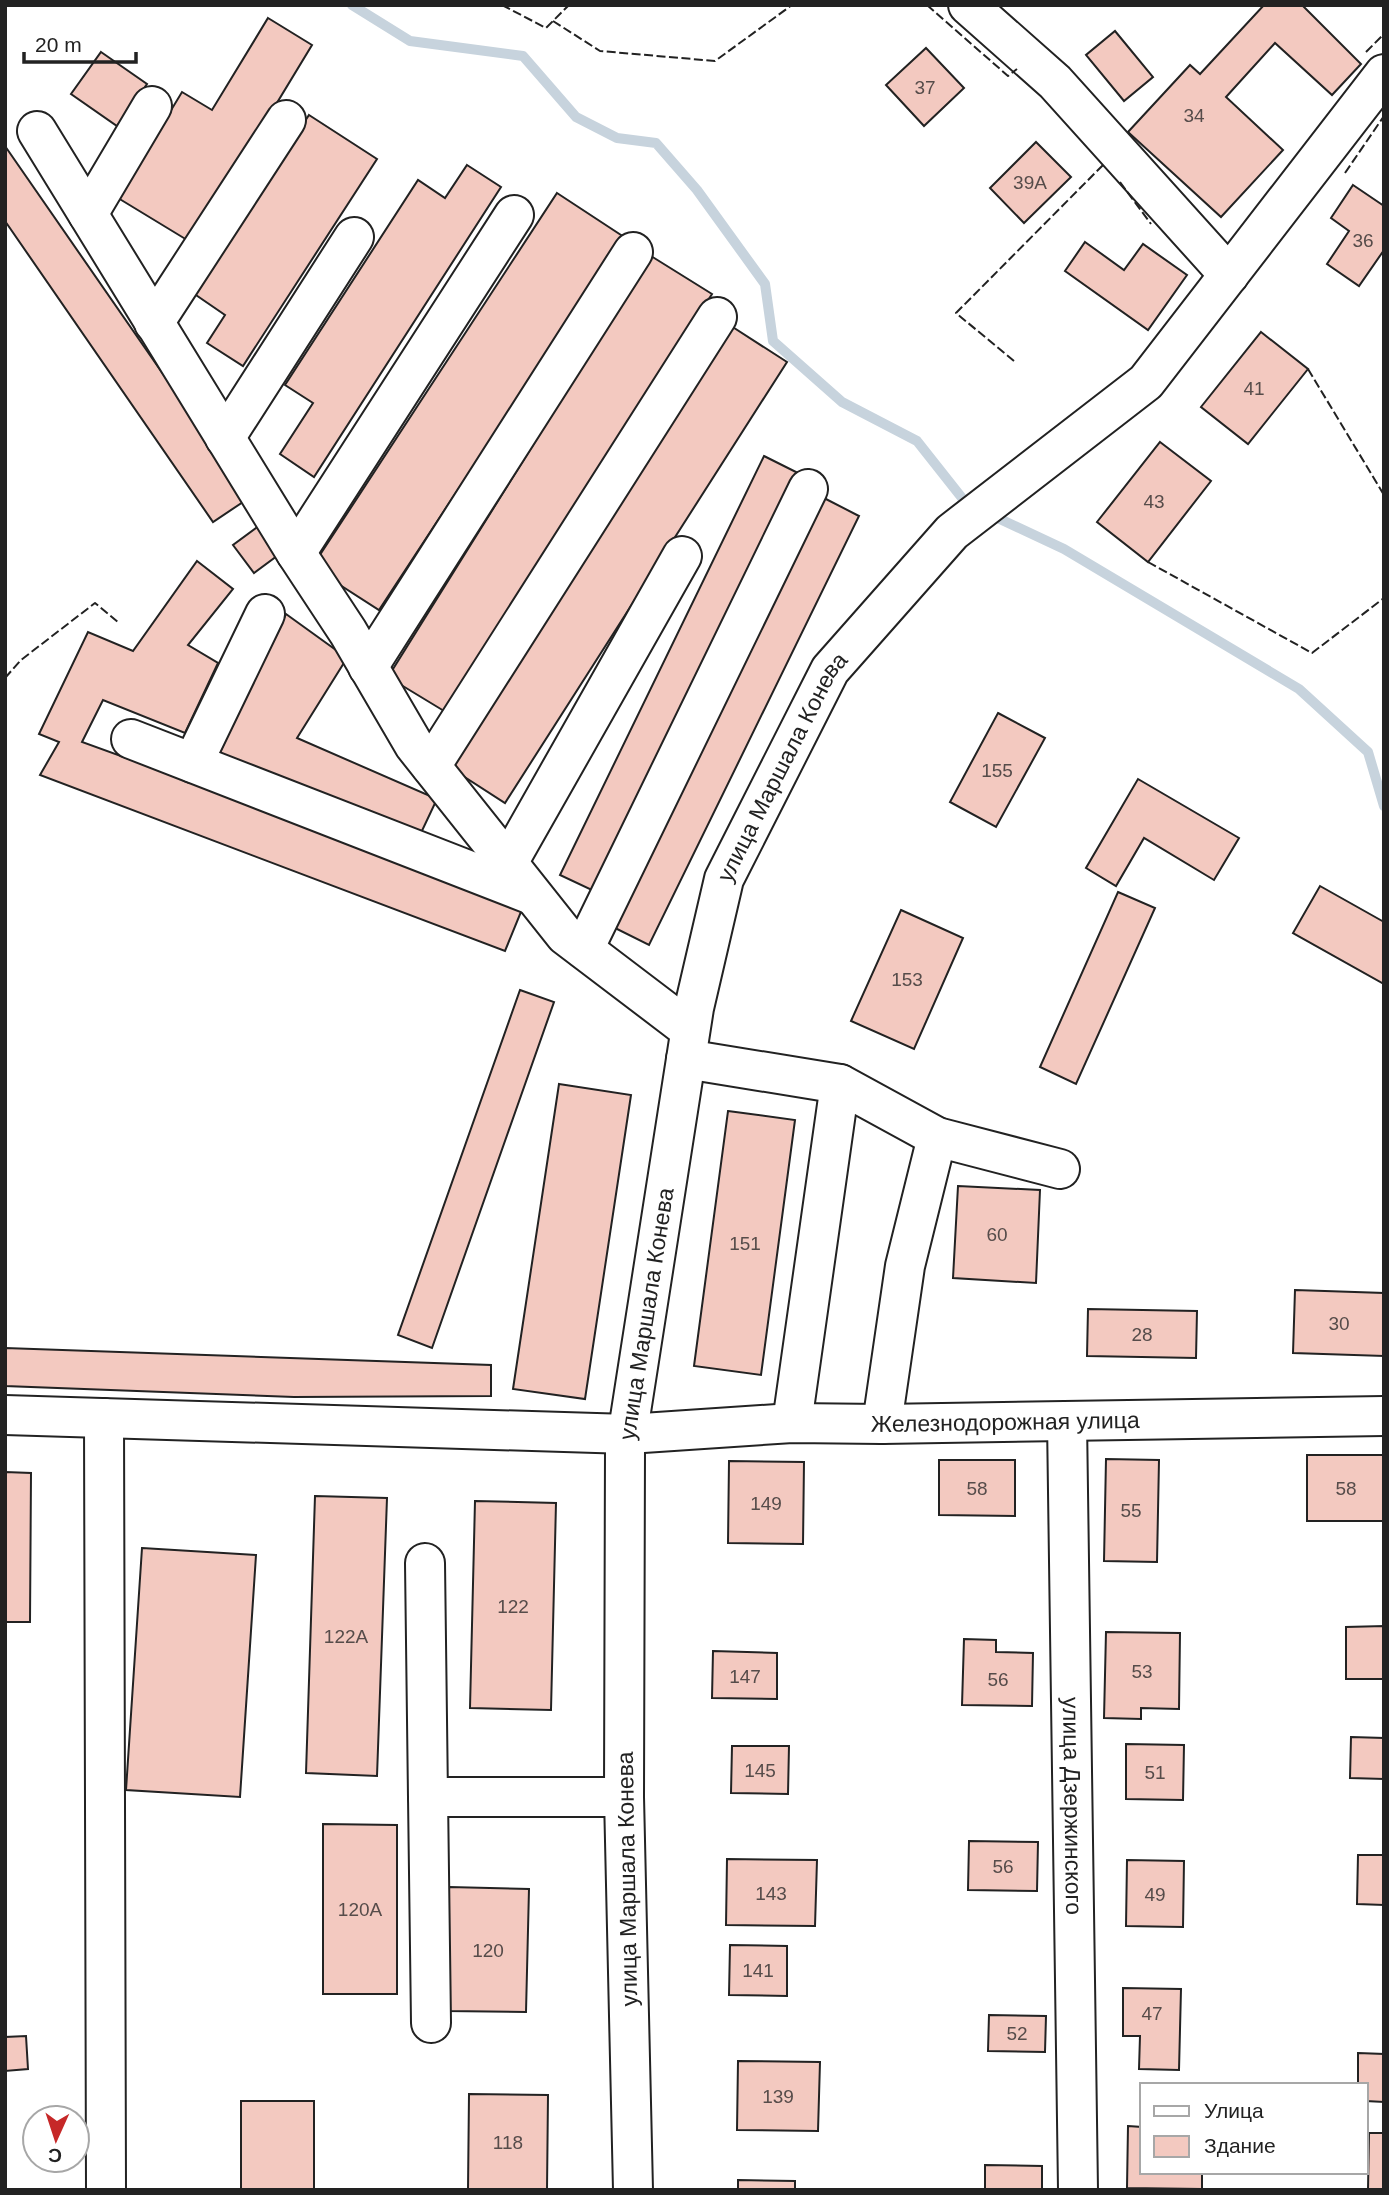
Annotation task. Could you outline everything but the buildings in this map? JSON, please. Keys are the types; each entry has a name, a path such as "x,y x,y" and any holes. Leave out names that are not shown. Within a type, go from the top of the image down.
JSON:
{"street":[{"path":"968,5 1055,82 1229,275"},
{"name":"улица Маршала Конева","path":"633,2190 624,1797 628,1434 688,1045 724,879 830,670 951,532 1146,382 1384,74"},
{"path":"88,214 152,106"},
{"path":"154,323 286,120"},
{"path":"37,131 414,745 565,935 584,949 688,1045 839,1084 937,1137 1060,1169"},
{"path":"296,553 514,215"},
{"path":"225,438 354,236"},
{"path":"368,667 633,252"},
{"path":"431,766 717,317"},
{"path":"584,949 808,489"},
{"path":"508,863 682,556"},
{"path":"193,763 265,614"},
{"path":"131,739 534,895"},
{"path":"792,1423 839,1084"},
{"path":"882,1424 905,1266 937,1137"},
{"name":"Железнодорожная улица","path":"5,1415 628,1434 792,1423 1384,1416"},
{"path":"104,1418 106,2190"},
{"name":"улица Дзержинского","path":"1067,1421 1078,2190"},
{"path":"425,1563 430,2023"},
{"path":"428,1797 624,1797"}],"waterway":[{"path":"352,5 410,41 523,56 576,117 617,138 656,143 697,190 765,284 773,341 842,402 917,441 966,503 973,506"},
{"path":"987,513 1064,549 1299,689 1368,752 1384,806"}],"fence":[{"path":"502,5 546,28 569,5"},
{"path":"553,21 600,51 715,61 792,5"},
{"path":"927,5 1008,76 1017,69"},
{"path":"1366,52 1384,34"},
{"path":"1345,173 1384,116"},
{"path":"1014,361 956,313 1105,163"},
{"path":"1120,182 1151,224"},
{"path":"1308,369 1384,495"},
{"path":"1148,562 1312,653 1384,598"},
{"path":"5,678 21,660 95,603 119,623"}]}
